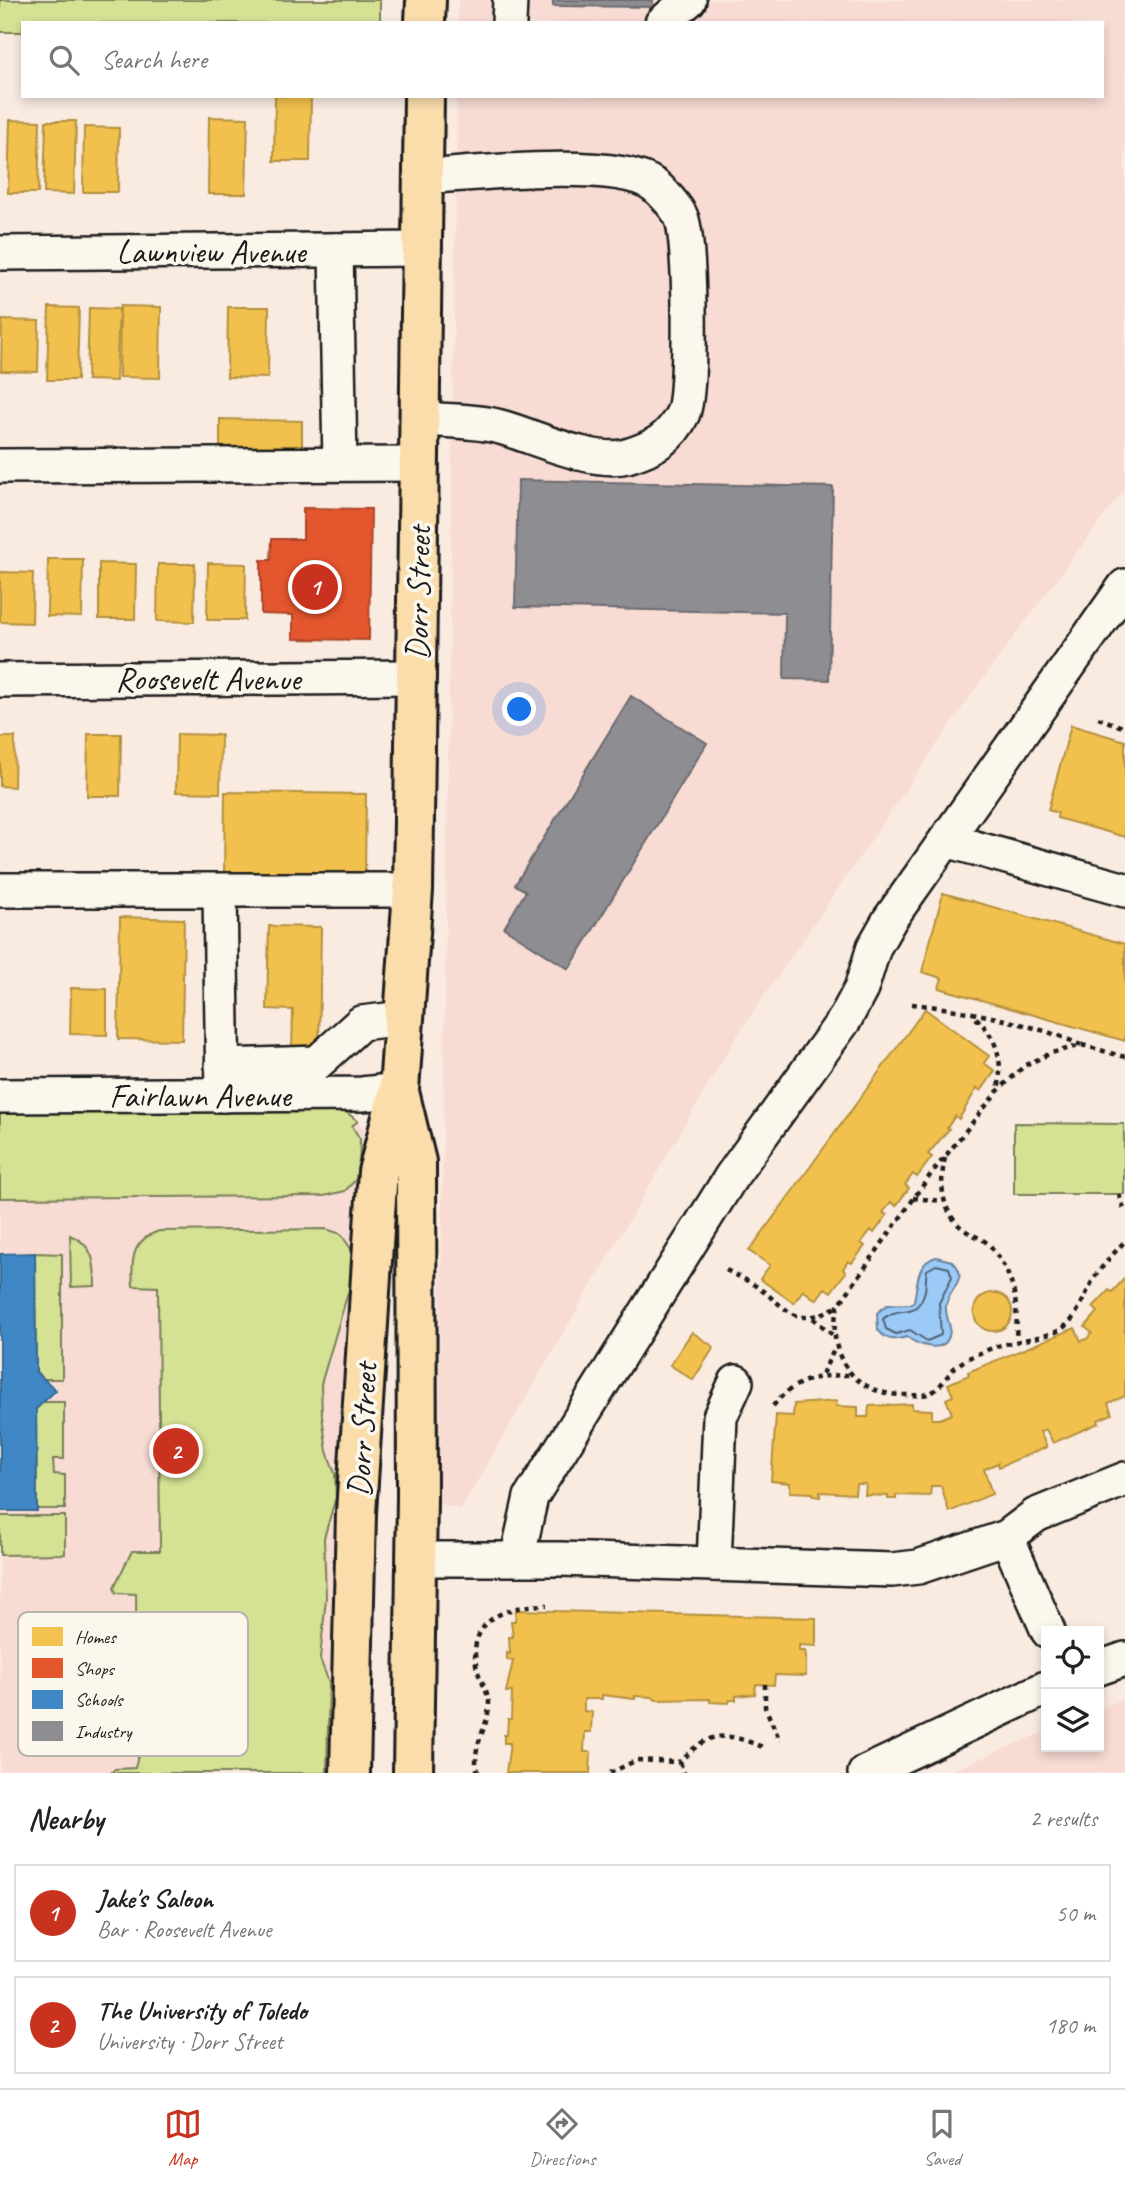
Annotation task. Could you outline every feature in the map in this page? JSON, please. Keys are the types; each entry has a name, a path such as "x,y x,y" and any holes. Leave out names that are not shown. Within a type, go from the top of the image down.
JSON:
{"main road":[{"path":"425,21 426,0"},
{"name":"Dorr Street","path":"350,1773 356,1513 378,1172 399,1090 413,890 424,98"},
{"name":"Dorr Street","path":"399,1090 416,1162 406,1559 414,1713 412,1773"},
{"path":"364,1377 382,1377 393,1387 406,1559"}],"street":[{"path":"509,21 510,0"},
{"path":"664,21 689,0"},
{"path":"419,418 502,427 583,453 623,457 662,443 684,411 689,336 688,258 681,216 653,183 614,173 557,168 422,177"},
{"name":"Lawnview Avenue","path":"0,253 421,249"},
{"path":"336,250 340,464"},
{"path":"0,466 419,464"},
{"path":"517,1559 531,1497 731,1177 845,1019 861,989 874,947 890,919 1125,586"},
{"name":"Roosevelt Avenue","path":"0,680 416,677"},
{"path":"946,840 1125,890"},
{"path":"0,890 413,890"},
{"path":"220,891 222,1080 317,1063 361,1023 404,1018"},
{"name":"Fairlawn Avenue","path":"0,1096 222,1080 362,1094 399,1090"},
{"path":"714,1564 720,1417 736,1382"},
{"path":"406,1559 517,1559 892,1570 918,1567 1007,1537 1036,1515 1125,1479"},
{"path":"1007,1537 1046,1626"},
{"path":"1104,1666 1125,1660"},
{"path":"865,1773 1044,1689"}],"path":[{"path":"1098,718 1125,729"},
{"path":"912,1004 1063,1037 1125,1057"},
{"path":"974,1016 990,1033 1000,1052 997,1093"},
{"path":"1082,1045 1033,1061 997,1093 945,1156 838,1306 835,1348 853,1375 878,1391 924,1395 937,1390 965,1360 1016,1340 1046,1336 1063,1329 1096,1275 1125,1241"},
{"path":"945,1156 943,1201 968,1233 978,1234 992,1247 1010,1280 1018,1299 1016,1340"},
{"path":"1119,1194 1125,1212"},
{"path":"913,1198 943,1201"},
{"path":"726,1270 758,1287 785,1311 813,1317 834,1336"},
{"path":"813,1317 838,1306"},
{"path":"821,1375 835,1348"},
{"path":"773,1406 801,1382 821,1375 853,1375"},
{"path":"478,1773 476,1745 489,1709 489,1697 475,1662 478,1641 484,1627 505,1610 547,1605"},
{"path":"765,1684 765,1706 780,1741"},
{"path":"610,1773 637,1760 680,1762 696,1745 719,1735 741,1738 765,1748"},
{"path":"680,1762 684,1773"},
{"path":"616,1769 624,1773"}],"shaded area":[{"path":"458,0 1125,0 1125,488 971,695 735,1039 461,1509 438,1504 457,98 1104,98 1104,21 458,21"},
{"path":"0,1103 349,1112 364,1129 340,1773 0,1773"},
{"path":"1125,1698 1125,1773 946,1773 1041,1733 1041,1752 1104,1752 1104,1707"}],"green space":[{"path":"0,0 380,0 380,21 21,21 21,32 0,32"},
{"path":"0,1105 342,1109 358,1121 352,1126 360,1139 359,1176 345,1191 324,1196 0,1198"},
{"path":"1014,1123 1124,1124 1124,1194 1014,1194"},
{"path":"326,1229 341,1234 353,1252 350,1286 321,1384 322,1416 327,1451 335,1474 336,1497 324,1538 326,1598 320,1659 329,1682 327,1773 111,1773 115,1769 135,1768 138,1756 248,1756 248,1612 136,1612 136,1594 116,1593 114,1587 132,1551 160,1551 158,1287 133,1286 132,1269 138,1246 159,1231"},
{"path":"70,1235 84,1244 92,1256 95,1286 71,1287"},
{"path":"35,1253 62,1254 62,1379 44,1379 36,1372"},
{"path":"43,1402 64,1402 64,1459 53,1459 54,1474 65,1475 65,1509 37,1509 36,1409"},
{"path":"0,1516 65,1516 65,1554 0,1555"}],"water":[{"path":"936,1257 952,1261 959,1273 957,1284 946,1306 949,1337 945,1343 933,1347 919,1344 907,1337 885,1337 878,1330 877,1313 887,1305 911,1304 921,1269"}],"building: Homes":[{"path":"275,98 311,98 310,161 274,161"},
{"path":"209,117 248,118 246,194 208,194"},
{"path":"10,120 40,121 38,193 8,193"},
{"path":"46,121 76,121 74,194 44,193"},
{"path":"84,127 119,128 118,192 83,192"},
{"path":"120,306 161,307 160,378 119,377"},
{"path":"49,307 79,308 77,380 47,380"},
{"path":"228,307 269,307 268,378 227,377"},
{"path":"89,308 119,309 116,381 87,380"},
{"path":"2,320 39,321 38,372 1,371"},
{"path":"220,419 302,421 302,451 220,450"},
{"path":"48,559 83,559 82,617 47,616"},
{"path":"99,563 136,564 135,619 99,619"},
{"path":"208,563 246,564 245,620 207,620"},
{"path":"158,564 195,564 194,622 157,621"},
{"path":"0,572 33,573 32,623 0,622"},
{"path":"1071,725 1125,741 1125,837 1057,818 1058,813 1048,810"},
{"path":"88,734 121,734 120,796 87,796"},
{"path":"177,734 221,735 220,793 176,792"},
{"path":"0,737 15,737 14,787 0,786"},
{"path":"225,792 366,794 365,876 224,874"},
{"path":"943,893 1125,944 1125,1041 939,988 942,978 922,972"},
{"path":"120,917 184,919 182,1040 118,1039"},
{"path":"269,926 321,927 319,1053 292,1053 293,1010 267,1009"},
{"path":"71,988 107,989 107,1035 70,1034"},
{"path":"925,1009 989,1056 984,1063 995,1071 981,1091 977,1088 959,1119 955,1116 947,1128 949,1129 928,1154 932,1157 917,1177 913,1174 905,1185 909,1188 896,1206 891,1202 883,1213 887,1215 874,1233 871,1230 861,1243 865,1246 852,1263 848,1261 843,1269 846,1272 831,1292 825,1288 816,1300 803,1290 794,1303 760,1279 770,1265 749,1251"},
{"path":"1125,1278 1125,1396 1108,1403 1112,1414 1098,1420 1099,1423 1053,1443 1046,1429 1040,1432 1047,1447 999,1467 998,1463 984,1469 992,1494 949,1512 941,1486 931,1486 930,1496 896,1495 896,1499 888,1499 888,1496 865,1495 866,1484 856,1484 855,1494 820,1492 820,1497 813,1496 813,1493 790,1492 790,1483 771,1481 776,1415 793,1416 794,1404 837,1401 836,1406 858,1407 858,1417 868,1417 869,1406 912,1404 912,1409 932,1410 932,1419 940,1419 952,1414 946,1399 953,1396 948,1384 969,1375 968,1372 1075,1328 1081,1341 1087,1339 1092,1333 1085,1327 1098,1312 1093,1307"},
{"path":"993,1293 1006,1299 1012,1312 1006,1325 993,1331 980,1325 974,1312 980,1299"},
{"path":"692,1332 714,1347 693,1380 670,1365"},
{"path":"516,1610 816,1618 816,1646 799,1645 799,1651 805,1651 806,1676 775,1675 774,1685 756,1684 755,1694 736,1696 736,1700 730,1700 729,1703 710,1702 710,1699 656,1700 652,1697 635,1696 635,1699 602,1695 602,1699 584,1699 584,1711 592,1712 591,1732 585,1732 584,1752 591,1752 590,1773 506,1773 510,1743 504,1743 504,1735 507,1735 508,1719 511,1719 512,1692 506,1692 513,1661 507,1660 507,1653 510,1654 509,1637 513,1637 511,1621 515,1621"}],"building: Shops":[{"path":"303,508 371,509 369,640 293,639 293,615 261,614 261,560 271,560 272,539 303,539"}],"building: Schools":[{"path":"35,1253 36,1372 56,1390 36,1409 37,1511 0,1511 0,1254"}],"building: Industry":[{"path":"553,0 653,0 653,7 553,6"},
{"path":"518,480 833,487 829,680 784,679 785,613 515,607"},
{"path":"631,696 707,743 569,969 504,928 526,891 515,885"}],"place":[{"name":"Jake's Saloon","path":"315,587"},
{"name":"The University of Toledo","path":"176,1451"}]}
